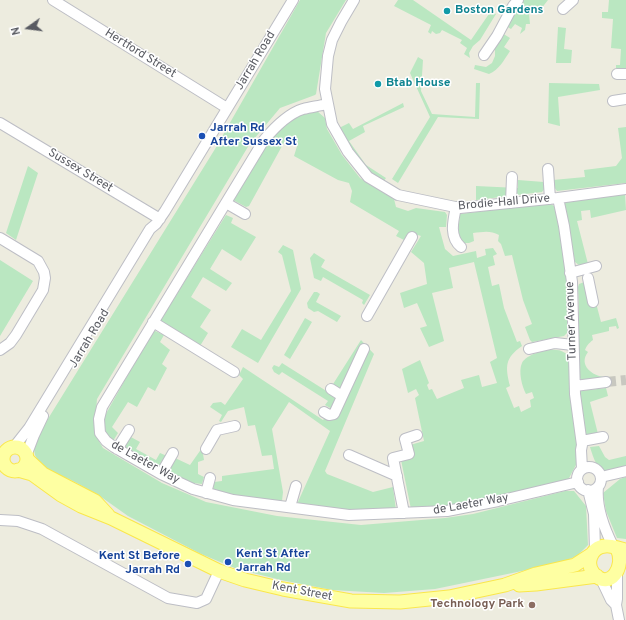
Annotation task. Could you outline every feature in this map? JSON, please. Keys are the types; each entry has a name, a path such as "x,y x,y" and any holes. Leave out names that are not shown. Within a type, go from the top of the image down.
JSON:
{"main road":[{"path":"9,446 21,449 26,457 24,466 18,470 8,468 2,461 9,446"},
{"name":"Kent Street","path":"26,457 43,474 95,501 111,518"},
{"name":"Kent Street","path":"18,470 32,474 60,495 81,506 111,518 164,546 219,571 245,580 283,589 351,601 422,601 449,597 505,585 536,574 575,565 593,552"},
{"path":"603,546 618,548 624,560 621,573 610,579 599,577 592,571 590,566 590,559 593,552 603,546"},
{"name":"Kent Street","path":"505,585 536,584 599,577"}],"street":[{"name":"Hertford Street","path":"53,0 227,108"},
{"name":"Jarrah Road","path":"9,446 29,428 150,229 158,221 293,0"},
{"name":"Brodie-Hall Drive","path":"354,0 332,40 328,56 325,89 332,124 348,152 368,177 398,195 460,208 554,199 626,189"},
{"path":"484,55 518,0"},
{"path":"564,9 573,2 573,0"},
{"path":"613,101 626,99"},
{"name":"de Laeter Way","path":"327,104 301,110 284,120 273,129 264,140 102,407 99,419 100,433 106,441 117,449 161,474 192,489 233,500 349,515 447,511 498,502 578,482"},
{"name":"Sussex Street","path":"0,123 158,221"},
{"name":"Turner Avenue","path":"548,169 554,199 564,226 571,278 575,386 582,443 581,450 587,469"},
{"path":"511,203 512,177"},
{"path":"226,202 245,214"},
{"path":"456,207 453,235 456,243 461,247"},
{"name":"Jarrah Road","path":"26,457 34,435 52,400 156,232 158,221"},
{"path":"368,316 412,237"},
{"path":"0,238 38,261 44,272 45,278 43,290 16,335 10,343 0,350"},
{"path":"571,278 596,266"},
{"path":"571,278 590,278 593,302"},
{"path":"153,322 234,372"},
{"path":"529,349 555,344 573,345"},
{"path":"324,412 329,415 334,414 361,347"},
{"path":"575,386 606,382"},
{"path":"331,389 342,396"},
{"path":"206,449 217,430 235,426"},
{"path":"117,449 129,430"},
{"path":"404,513 393,458 408,454 405,438 417,435"},
{"path":"582,443 602,437"},
{"path":"161,474 173,453"},
{"path":"349,455 397,476"},
{"path":"593,552 594,521 592,506 595,485 598,471 587,469 578,475 578,482 582,488 595,485 626,471"},
{"path":"206,493 210,478"},
{"path":"595,485 600,512 607,534 618,548"},
{"path":"290,507 296,486"},
{"path":"0,520 18,521 42,529 168,598 197,603 206,599 219,571"},
{"path":"619,620 616,605 621,573"},
{"path":"599,577 611,600 616,605"}],"green space":[{"path":"300,0 346,0 326,33 316,94 280,108 249,145 97,399 94,433 103,448 162,483 206,502 277,516 361,525 445,518 473,514 565,491 574,491 586,506 588,545 577,556 567,560 522,571 435,589 384,593 332,590 281,580 237,569 201,554 128,516 97,494 48,470 39,463 35,455 33,443 215,149"},
{"path":"398,0 413,0 471,40 491,11 496,14 480,40 473,46 469,53 470,58 464,54 467,48 460,43 462,40 442,30 440,33 436,34 432,31 431,34 428,32 431,25 394,6"},
{"path":"522,0 548,0 541,9 529,14 530,24 526,24 525,30 520,34 522,28 515,24 511,29 506,26"},
{"path":"609,0 626,0 626,68 616,68 616,65 620,65 621,49 611,48 613,19 602,18 602,12 608,12"},
{"path":"558,27 566,28 564,49 572,50 571,63 556,63"},
{"path":"502,33 510,38 504,47 510,51 501,64 496,70 489,74 474,69 475,65 486,67 492,63 495,56 495,43"},
{"path":"418,57 423,60 421,91 432,114 475,117 476,83 480,83 479,119 438,117 398,183 392,179 430,117 410,73"},
{"path":"549,83 599,84 600,90 558,97 560,126 548,123"},
{"path":"403,103 404,107 363,126 365,132 349,141 366,165 386,178 383,182 365,170 340,132 341,127 349,123 353,129"},
{"path":"317,111 325,118 327,129 342,155 360,178 394,199 396,207 408,211 416,208 445,212 447,215 446,227 439,227 445,249 453,256 476,251 477,258 486,255 485,249 493,248 497,254 493,256 495,265 488,267 492,286 499,284 504,308 517,342 520,341 522,346 512,354 507,368 510,386 506,388 514,408 519,406 521,412 531,407 530,400 534,398 532,392 526,394 520,374 522,363 528,357 548,350 559,350 568,355 578,461 568,480 485,499 447,506 411,509 401,460 410,445 424,441 415,398 419,395 416,389 408,393 402,369 420,360 429,383 427,385 429,390 432,389 437,399 464,388 461,380 479,375 482,387 497,383 490,362 497,358 474,262 449,268 453,288 432,293 444,341 429,347 420,328 427,326 417,303 404,308 400,293 427,284 424,263 411,252 421,236 418,235 408,242 396,236 399,231 350,202 352,191 349,183 338,180 294,156 298,143 287,137 249,206 246,207 233,200 257,158 277,132 289,122 302,115"},
{"path":"626,127 626,183 557,191 554,187 553,180 585,177 584,170 616,166 622,158 618,128"},
{"path":"28,166 38,173 16,240 6,233"},
{"path":"518,180 544,182 545,188 542,192 476,200 476,186 518,188"},
{"path":"621,193 625,194 626,210 591,218 590,210 581,211 582,220 577,221 588,264 580,266 575,262 564,201"},
{"path":"549,203 554,206 561,228 566,274 568,332 564,336 532,342 525,327 532,324 523,300 512,255 505,256 501,244 498,241 499,235 493,232 473,233 474,241 462,243 458,234 460,214"},
{"path":"226,215 233,218 231,223 256,237 241,261 222,249 210,269 232,283 226,291 203,277 191,297 211,310 200,327 208,333 200,346 160,321"},
{"path":"283,245 293,250 301,289 258,363 231,347 242,329 261,340 291,291 282,255 278,252"},
{"path":"314,253 325,260 321,267 370,295 364,305 362,303 363,300 323,277 321,281 314,278 310,258"},
{"path":"0,260 33,281 0,336"},
{"path":"587,281 596,303 601,322 616,318 619,328 617,329 616,326 609,327 609,331 592,335 593,340 588,344 585,350 588,352 585,357 585,361 588,369 595,374 605,377 599,379 581,379 579,378 578,374 578,287 579,284"},
{"path":"314,292 320,294 316,302 341,316 337,322 318,311 314,312 308,308 307,303"},
{"path":"305,318 312,322 290,359 284,355"},
{"path":"153,330 164,335 160,342 170,350 162,364 167,368 155,391 148,387 137,407 128,402 112,427 118,433 113,441 106,433 103,419"},
{"path":"361,340 374,354 325,471 327,474 373,492 393,487 396,510 352,512 297,504 330,431 289,402 272,429 283,492 282,501 237,496 213,490 214,482 222,481 222,476 274,469 272,455 262,456 255,425 248,426 244,407 228,411 221,422 219,421 222,415 210,407 213,403 221,402 225,405 243,379 239,375 243,367 323,420 332,409 325,405 328,401 282,372 279,375 274,372 272,368 274,365 279,367 282,363 328,392"},
{"path":"606,388 608,396 590,402 598,434 586,435 579,391"},
{"path":"129,436 140,442 136,449 156,460 160,453 167,456 160,468 123,448"},
{"path":"599,446 605,457 609,460 626,456 626,467 606,470 598,466 595,462 590,447"},
{"path":"202,448 204,460 198,462 198,474 204,477 202,484 193,483 167,471 175,458 190,465"},
{"path":"626,477 626,539 617,538 606,511 603,493 620,479"}],"tunnel":[{"path":"606,382 626,380"}],"place":[{"name":"Boston Gardens","path":"447,11"},
{"name":"Btab House","path":"378,84"},
{"name":"Jarrah Rd After Sussex St","path":"202,136"},
{"name":"Kent St After Jarrah Rd","path":"228,562"},
{"name":"Kent St Before Jarrah Rd","path":"188,564"},
{"name":"Technology Park","path":"532,605"}]}
